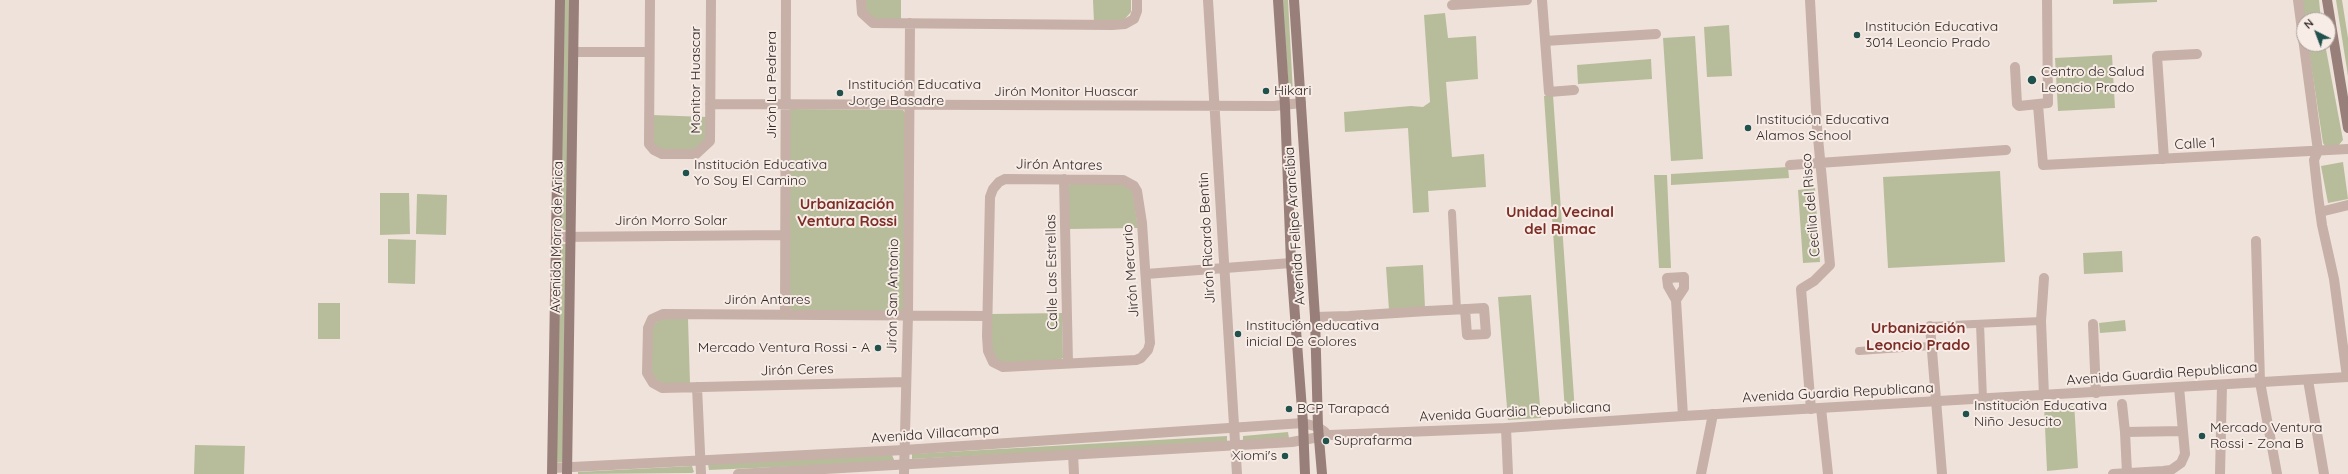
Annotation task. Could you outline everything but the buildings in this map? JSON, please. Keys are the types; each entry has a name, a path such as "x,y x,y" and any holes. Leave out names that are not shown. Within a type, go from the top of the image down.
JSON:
{"main road":[{"name":"Avenida Morro de Arica","path":"552,471 560,0"},
{"name":"Avenida Morro de Arica","path":"567,470 572,236 574,0"},
{"name":"Avenida Felipe Arancibia","path":"1278,0 1285,106 1291,264 1303,423 1305,474"},
{"name":"Avenida Felipe Arancibia","path":"1294,0 1315,317 1318,438 1322,474"},
{"path":"2327,0 2348,128"}],"street":[{"name":"Monitor Huascar","path":"650,0 649,144 654,150 662,154 696,154 705,148 710,142 711,0"},
{"name":"Jirón La Pedrera","path":"785,314 786,0"},
{"path":"861,0 862,13 873,23 1125,24 1134,19 1137,11 1137,0"},
{"name":"Jirón Ricardo Bentin","path":"1208,0 1223,268 1237,474"},
{"path":"1452,5 1526,0"},
{"path":"1542,0 1549,92 1574,90"},
{"name":"Cecilia del Risco","path":"1810,0 1821,164 1830,265 1814,281 1801,289 1816,408"},
{"path":"2015,67 2017,104 2019,106 2046,104 2049,100 2047,0"},
{"path":"2298,0 2318,151 2314,160 2320,212 2334,278 2347,377"},
{"name":"Jirón San Antonio","path":"904,469 905,382 908,315 910,23"},
{"path":"1545,41 1656,34"},
{"path":"574,52 650,52"},
{"path":"2164,159 2157,56 2197,54"},
{"name":"Jirón Monitor Huascar","path":"710,104 910,106 1285,106 1301,103"},
{"name":"Calle 1","path":"2038,105 2043,165 2348,149"},
{"path":"1790,165 2006,150"},
{"name":"Jirón Antares","path":"1134,186 1123,180 1006,179 999,182 993,189 990,197 987,316 988,351 990,359 997,366 1136,360 1145,354"},
{"name":"Calle Las Estrellas","path":"1064,179 1068,363"},
{"name":"Jirón Mercurio","path":"1134,186 1140,205 1146,274 1150,343 1145,354"},
{"path":"2320,212 2348,205"},
{"path":"1315,317 1461,310 1452,212"},
{"name":"Jirón Morro Solar","path":"556,237 786,235"},
{"path":"2256,241 2260,382 2277,474"},
{"path":"1146,274 1291,264"},
{"path":"2044,278 2041,321 2044,396"},
{"path":"1676,300 1683,416"},
{"name":"Jirón Antares","path":"693,387 662,388 657,387 649,379 648,328 652,319 663,314 987,316"},
{"path":"1942,474 1930,326 2041,321"},
{"path":"1980,324 1983,399"},
{"path":"2093,324 2096,393"},
{"path":"1859,351 1931,346"},
{"name":"Avenida Guardia Republicana","path":"1318,438 1330,435 1506,428 1713,414 2096,393 2347,377"},
{"path":"2308,380 2324,474"},
{"name":"Jirón Ceres","path":"693,387 905,382"},
{"path":"2220,474 2222,385"},
{"path":"693,387 701,460 701,474"},
{"path":"2113,474 2171,470 2181,463 2185,454 2179,388"},
{"path":"2122,404 2127,473"},
{"path":"1816,408 1828,474"},
{"path":"1700,474 1713,414"},
{"name":"Avenida Villacampa","path":"552,471 701,460 904,450 1233,427 1303,423 1318,427"},
{"path":"1318,427 1330,435"},
{"path":"1506,428 1508,474"},
{"path":"2125,432 2184,431"},
{"name":"Avenida Villacampa","path":"738,474 904,469 1073,454 1303,441 1318,438"},
{"path":"1073,454 1074,474"}],"green space":[{"path":"563,0 570,0 566,230 560,230"},
{"path":"863,0 901,0 901,21 872,21 866,17"},
{"path":"1093,0 1131,0 1131,12 1123,21 1094,23"},
{"path":"1282,0 1288,0 1293,93 1291,96 1289,94"},
{"path":"2113,0 2157,0 2157,2 2113,4"},
{"path":"2302,0 2319,0 2320,12 2304,12"},
{"path":"2336,0 2342,0 2348,38 2348,76"},
{"path":"1445,13 1448,38 1476,36 1478,79 1446,82 1452,157 1484,154 1486,187 1428,191 1429,212 1413,213 1408,128 1345,132 1344,112 1411,106 1423,107 1430,102 1424,15"},
{"path":"1729,25 1732,76 1707,77 1704,27"},
{"path":"1695,36 1703,159 1671,161 1663,38"},
{"path":"2309,52 2326,52 2343,140 2338,146 2325,146 2323,143"},
{"path":"2112,55 2115,108 2058,111 2055,58"},
{"path":"1651,59 1652,79 1578,84 1577,65"},
{"path":"1553,95 1575,412 1565,412 1544,96"},
{"path":"790,109 903,110 906,114 905,309 901,312 792,311 788,308"},
{"path":"652,115 707,117 708,141 701,149 667,153 651,143"},
{"path":"2343,162 2348,199 2328,203 2321,166"},
{"path":"1788,167 1789,178 1671,185 1671,174"},
{"path":"2000,171 2005,262 1888,268 1883,177"},
{"path":"1654,175 1667,175 1671,268 1659,268"},
{"path":"1122,182 1132,187 1138,228 1069,229 1068,186 1071,183"},
{"path":"1815,188 1820,262 1803,263 1798,190"},
{"path":"380,193 409,193 410,234 380,235"},
{"path":"417,194 447,195 446,235 416,234"},
{"path":"388,239 416,240 415,284 388,283"},
{"path":"559,244 566,244 563,462 555,463"},
{"path":"2122,251 2123,272 2084,274 2083,253"},
{"path":"1423,265 1425,308 1389,310 1386,267"},
{"path":"1531,295 1541,418 1508,420 1498,297"},
{"path":"318,303 340,303 340,339 318,339"},
{"path":"1062,313 1063,358 1060,360 1001,364 992,358 992,314"},
{"path":"661,319 688,319 690,383 662,383 655,379 652,373 652,329 654,324"},
{"path":"2125,320 2126,331 2100,333 2099,323"},
{"path":"2074,402 2078,468 2047,471 2044,405"},
{"path":"1288,432 1289,438 1243,442 1243,436"},
{"path":"1227,436 1227,443 912,459 912,454"},
{"path":"195,445 245,446 244,474 194,474"},
{"path":"892,455 895,462 709,470 708,464"},
{"path":"692,466 694,472 692,473 578,474 578,472"}],"place":[{"name":"Institución Educativa 3014 Leoncio Prado","path":"1857,35"},
{"name":"Centro de Salud Leoncio Prado","path":"2032,80"},
{"name":"Hikari","path":"1266,91"},
{"name":"Institución Educativa Jorge Basadre","path":"840,93"},
{"name":"Institución Educativa Alamos School","path":"1748,128"},
{"name":"Institución Educativa Yo Soy El Camino","path":"686,173"},
{"name":"Institución educativa inicial De Colores","path":"1238,334"},
{"name":"Mercado Ventura Rossi - A","path":"878,348"},
{"name":"BCP Tarapacá","path":"1289,409"},
{"name":"Institución Educativa Niño Jesucito","path":"1966,414"},
{"name":"Mercado Ventura Rossi - Zona B","path":"2202,436"},
{"name":"Suprafarma","path":"1326,441"},
{"name":"Xiomi's","path":"1285,456"}],"district":[{"name":"Urbanización Ventura Rossi","path":"847,212"},
{"name":"Unidad Vecinal del Rimac","path":"1560,220"},
{"name":"Urbanización Leoncio Prado","path":"1918,336"}]}
